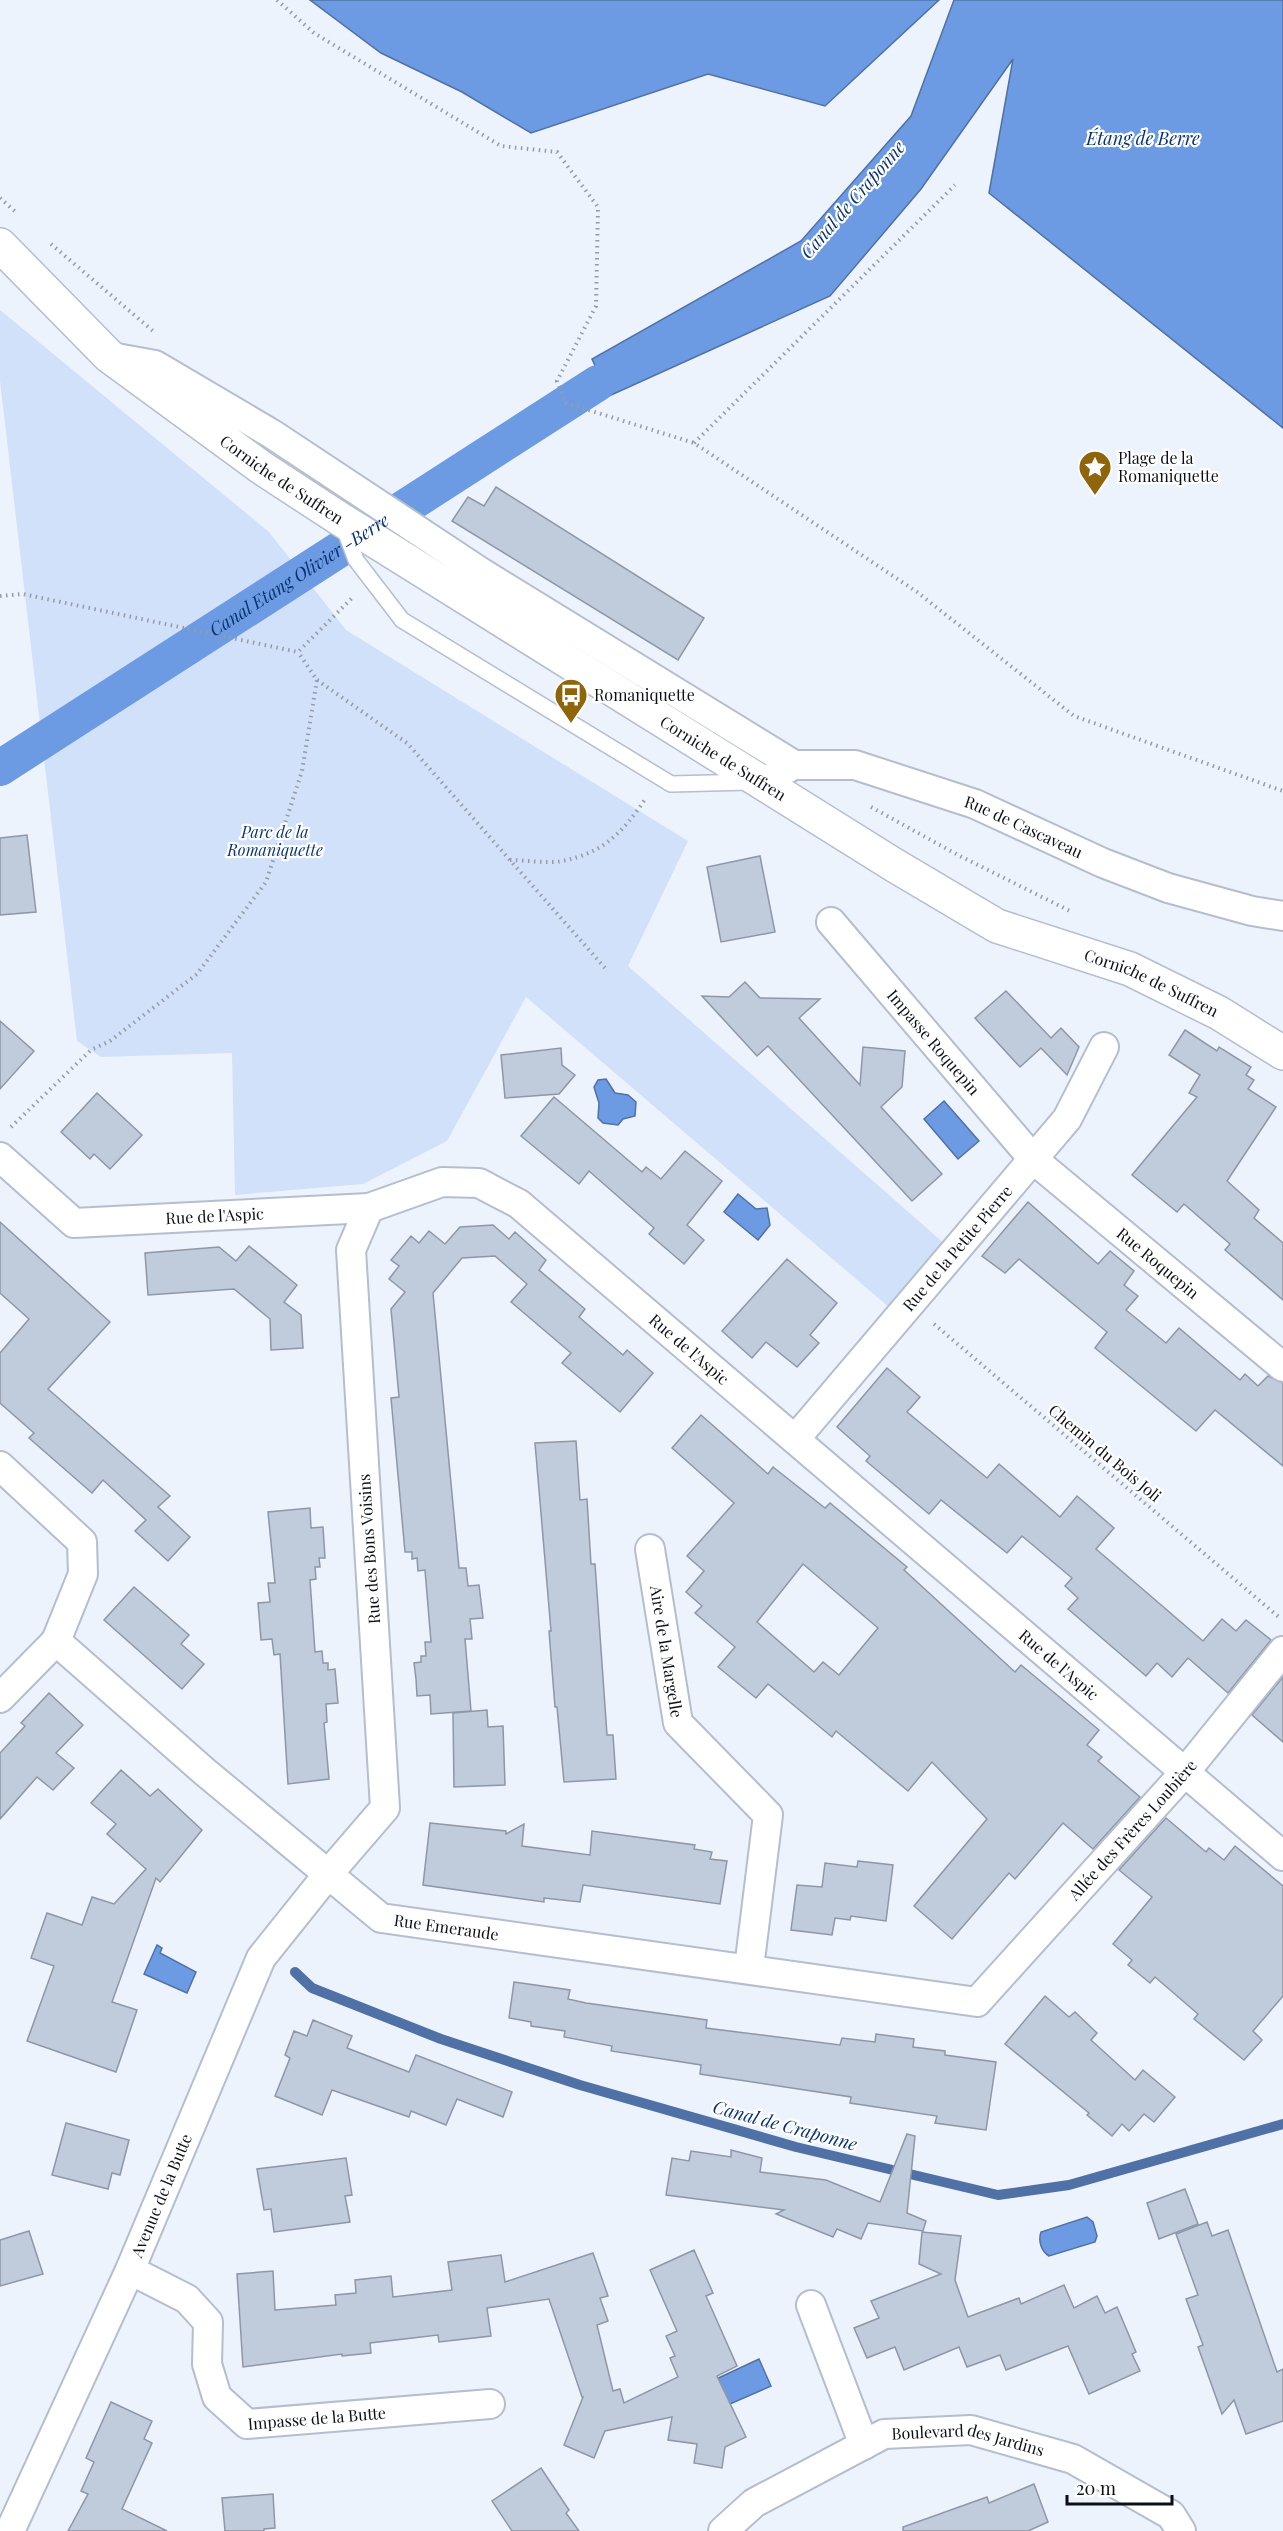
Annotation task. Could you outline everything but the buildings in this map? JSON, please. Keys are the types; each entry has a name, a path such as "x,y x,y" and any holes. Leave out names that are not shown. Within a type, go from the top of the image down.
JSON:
{"main road":[{"name":"Corniche de Suffren","path":"0,245 109,356 252,461 340,519 998,926 1130,969 1219,1013 1283,1053"}],"street":[{"path":"109,356 155,365 272,434 482,573 794,765"},
{"name":"Rue de Cascaveau","path":"762,782 794,765 855,765 975,804 1103,862 1168,888 1252,911 1283,916"},
{"name":"Impasse Roquepin","path":"831,922 1034,1160"},
{"name":"Rue de la Petite Pierre","path":"796,1438 1067,1119 1104,1047"},
{"name":"Rue de l'Aspic","path":"0,1157 74,1223 369,1208 442,1182 479,1182 519,1204 796,1438 1283,1856"},
{"name":"Rue Roquepin","path":"1034,1160 1283,1366"},
{"name":"Rue des Bons Voisins","path":"328,1873 385,1808 351,1250 369,1208"},
{"path":"0,1466 81,1542 83,1574 56,1641 0,1698"},
{"name":"Aire de la Margelle","path":"650,1549 678,1723 768,1815 749,1968"},
{"name":"Rue Emeraude","path":"56,1641 205,1772 381,1918 749,1968 977,2002"},
{"name":"Allée des Frères Loubière","path":"977,2002 1185,1772 1283,1652"},
{"name":"Avenue de la Butte","path":"10,2531 130,2270 261,1958 328,1873"},
{"name":"Impasse de la Butte","path":"130,2270 187,2299 208,2322 207,2364 217,2397 247,2424 490,2404"},
{"path":"811,2305 864,2445"},
{"name":"Boulevard des Jardins","path":"723,2531 754,2503 884,2434 971,2430 1073,2459 1171,2515 1181,2531"}],"lane":[{"path":"340,519 356,560 402,620 671,784 762,782"}],"path":[{"path":"277,0 314,33 501,146 557,152 598,207 596,306 557,381 566,403 694,442 917,592 1074,716 1283,791"},
{"path":"694,442 955,185"},
{"path":"0,198 18,214"},
{"path":"45,238 157,334"},
{"path":"298,652 370,580"},
{"path":"0,596 23,594 298,652 316,680 407,743 605,968"},
{"path":"8,1130 91,1050 110,1041 197,975 266,882 302,771 316,680"},
{"path":"510,860 561,861 601,849 630,820 660,778"},
{"path":"870,806 958,855 1082,916"},
{"name":"Chemin du Bois Joli","path":"911,1304 1283,1620"}],"green space":[{"name":"Parc de la Romaniquette","path":"0,310 269,532 346,630 688,841 628,966 946,1245 890,1308 526,997 447,1141 363,1184 235,1195 232,1053 101,1057 77,1041 0,381"}],"water":[{"path":"310,0 939,0 825,106 708,74 531,133 462,92 381,53"},
{"name":"Étang de Berre","path":"954,0 1283,0 1283,428 989,193 1013,59 921,189 830,296 609,396 592,359 801,241 911,116"},
{"path":"606,1079 615,1093 628,1095 636,1102 635,1116 623,1119 618,1125 603,1123 598,1118 599,1103 594,1087 598,1080"},
{"path":"944,1101 979,1141 958,1159 924,1119"},
{"path":"738,1194 756,1209 767,1208 770,1225 758,1240 724,1212"},
{"path":"157,1945 162,1948 160,1953 196,1972 187,1993 144,1974"},
{"path":"1087,2217 1093,2222 1097,2236 1095,2242 1049,2256 1042,2249 1041,2232"},
{"path":"759,2359 771,2386 714,2411 712,2381"}],"waterway":[{"name":"Canal Etang Olivier -Berre","path":"0,768 598,383"},
{"name":"Canal de Craponne","path":"295,1972 312,1988 441,2039 580,2085 796,2147 998,2195 1069,2185 1283,2124"}],"place":[{"name":"Plage de la Romaniquette","path":"1095,496"},
{"name":"Romaniquette","path":"571,724"}]}
